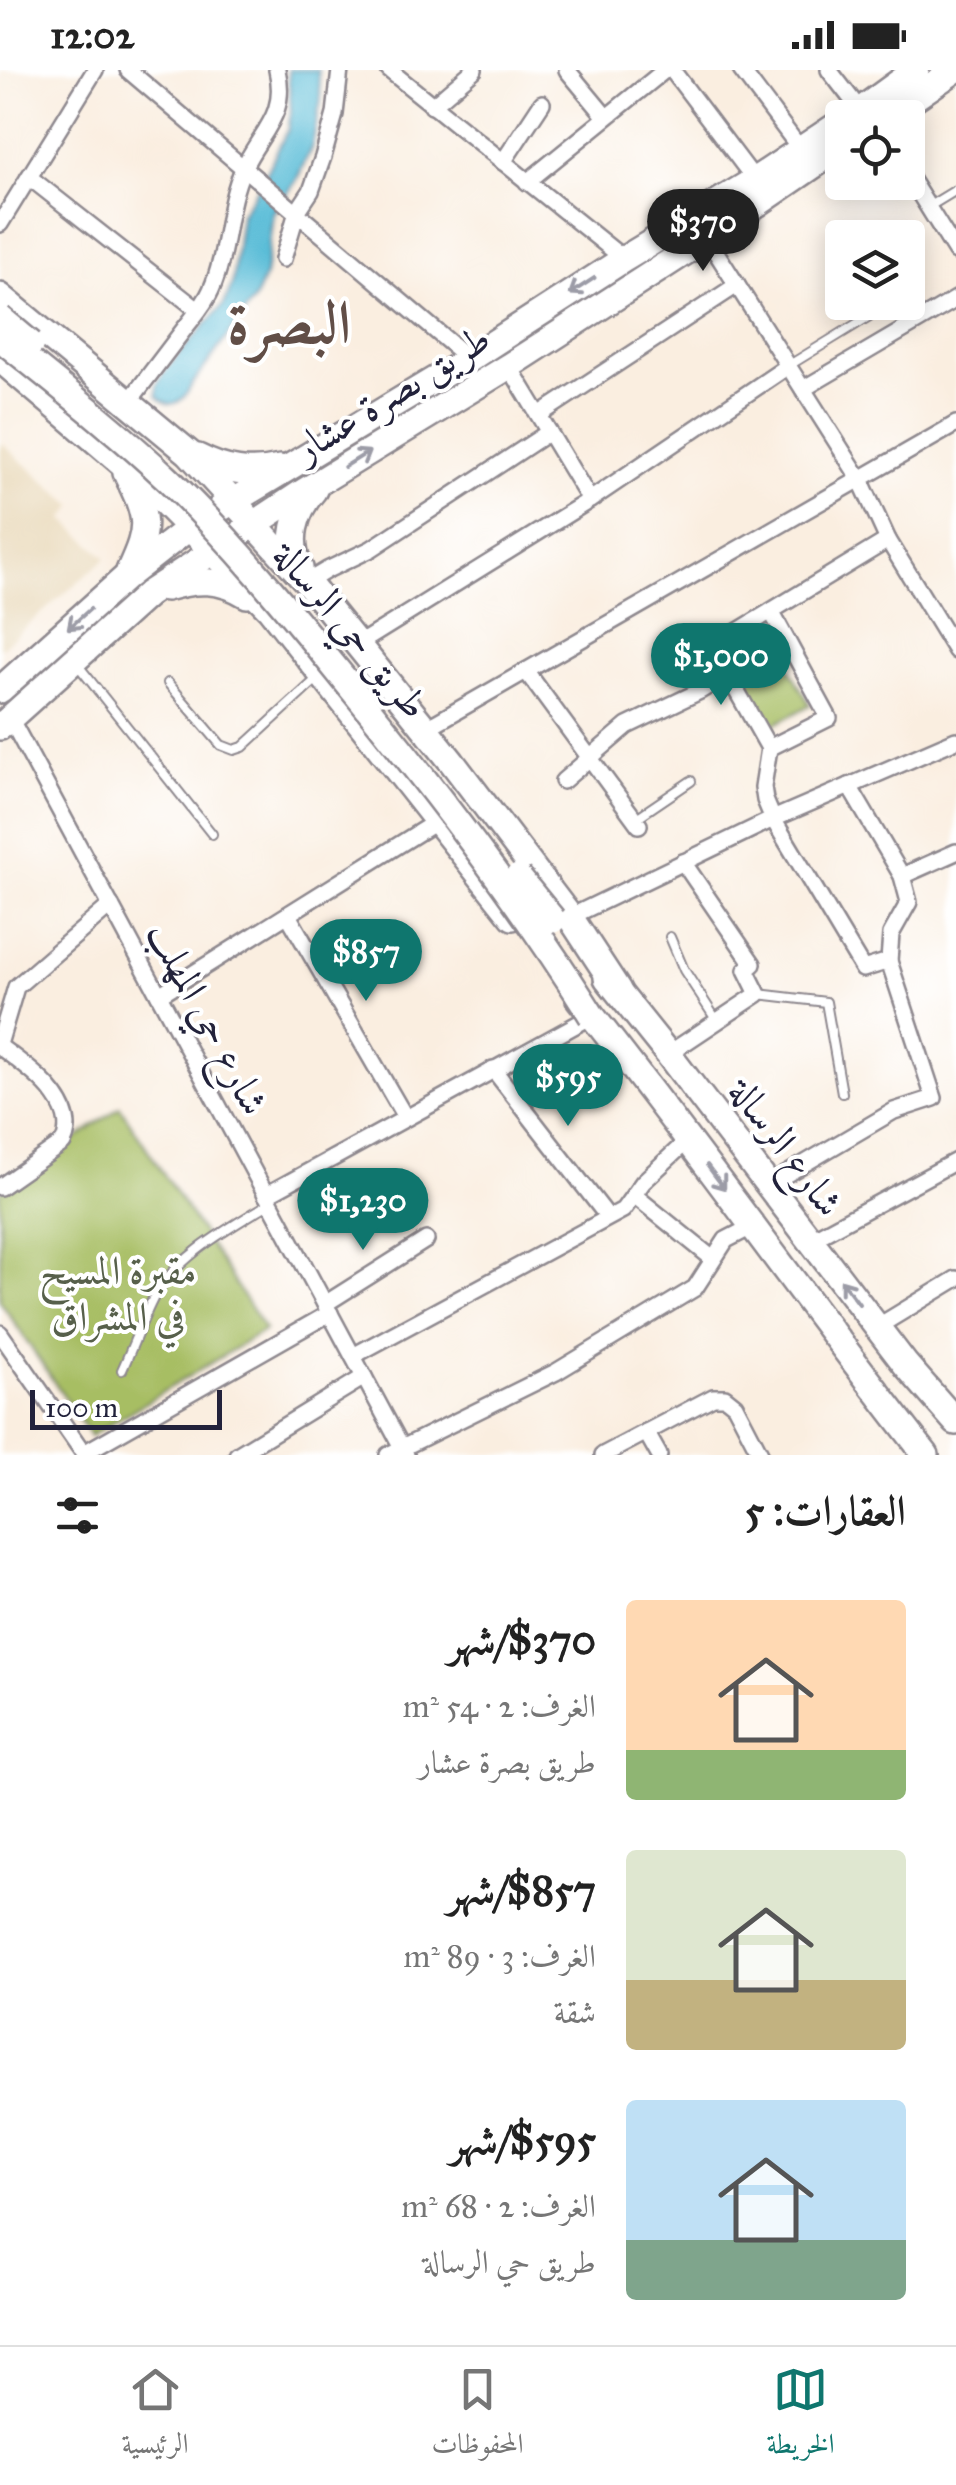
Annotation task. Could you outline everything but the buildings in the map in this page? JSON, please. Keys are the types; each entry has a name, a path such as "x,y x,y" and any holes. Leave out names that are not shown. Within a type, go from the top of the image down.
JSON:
{"main road":[{"path":"880,100 916,70"},
{"path":"894,100 955,70"},
{"path":"0,690 126,576 190,528 825,137"},
{"name":"طريق بصرة عشار","path":"5,722 148,595 324,479 707,238 825,158"},
{"path":"0,296 189,453 234,500 307,582 425,729 562,919"},
{"name":"طريق حي الرسالة","path":"0,318 161,453 244,538 562,919"},
{"name":"طريق حي الرسالة","path":"0,338 168,480 276,596 465,832 545,941 592,1016"},
{"name":"طريق حي الرسالة","path":"0,360 119,460 270,609 688,1140 920,1450"},
{"path":"189,453 239,472 293,466"},
{"path":"119,460 144,512 145,526 126,576"},
{"path":"307,582 294,554 294,527 304,502 324,479"},
{"path":"148,595 190,581 214,581 235,587 270,609"},
{"name":"شارع الرسالة","path":"562,919 876,1327 951,1410"}],"street":[{"path":"0,224 94,70"},
{"path":"128,70 469,359"},
{"path":"128,402 210,293 236,189 249,172 274,120 280,83 276,70"},
{"path":"283,259 292,208 311,191 323,157 335,114 340,70"},
{"path":"389,70 624,259"},
{"path":"432,106 474,70"},
{"path":"567,70 606,117"},
{"path":"741,70 802,150"},
{"path":"829,70 848,100"},
{"path":"527,182 606,117 673,71 754,180"},
{"path":"503,162 542,103"},
{"path":"29,177 198,310"},
{"path":"924,200 956,252"},
{"path":"707,238 860,479 888,540 956,651"},
{"path":"539,415 737,285"},
{"path":"803,389 956,299"},
{"path":"508,366 590,500"},
{"path":"358,644 590,500 788,366"},
{"path":"425,729 860,479 954,430"},
{"path":"307,582 372,549 549,432"},
{"path":"888,540 712,647 769,748 763,787 773,818 863,969 889,961"},
{"path":"769,748 828,718 772,613"},
{"path":"526,671 637,822"},
{"path":"563,782 628,726 728,674"},
{"name":"شارع حي المهلب","path":"5,722 111,905 353,1356 399,1452"},
{"path":"562,919 773,818 956,740"},
{"path":"768,1185 894,1111 934,1098 889,961 891,934 909,902 902,876 849,786"},
{"path":"159,995 437,821"},
{"path":"902,876 953,858"},
{"path":"668,1054 758,994 746,970 753,964 683,862"},
{"path":"0,1187 63,1143 68,1134 65,1110 32,1070 0,1044 16,987 111,905"},
{"path":"288,914 405,1117"},
{"path":"268,1199 405,1117 592,1016"},
{"path":"493,1069 608,1217"},
{"path":"353,1356 623,1210 643,1182 688,1140"},
{"path":"810,1240 956,1161"},
{"path":"634,1195 712,1258"},
{"path":"399,1452 556,1372 695,1288 726,1240 753,1226"},
{"path":"1,1336 84,1454 327,1308 426,1240"},
{"path":"876,1327 956,1278"},
{"path":"237,1455 364,1377"},
{"path":"603,1455 713,1396 726,1396 735,1405 761,1455"},
{"path":"646,1432 659,1455"}],"lane":[{"path":"928,207 956,190"},
{"path":"788,366 862,320"},
{"path":"74,660 212,834"},
{"path":"168,684 222,745 234,750 243,747 322,674"},
{"path":"637,822 692,781"},
{"path":"670,937 684,970 717,1022"},
{"path":"758,994 826,1002 842,1093"},
{"path":"122,1370 155,1296 172,1272 268,1199"}],"shaded area":[{"path":"0,442 74,506 64,519 106,558 0,649"}],"green space":[{"path":"771,636 810,705 771,726 733,657"},
{"name":"مقبرة المسيح في المشراق","path":"120,1107 265,1330 90,1436 0,1301 0,1193"}],"water":[{"path":"288,70 318,70 321,100 312,146 296,181 273,213 265,276 254,300 184,396 177,403 162,401 157,396 157,384 224,304 232,285 241,214 288,129"}],"district":[{"name":"البصرة","path":"289,322"}]}
